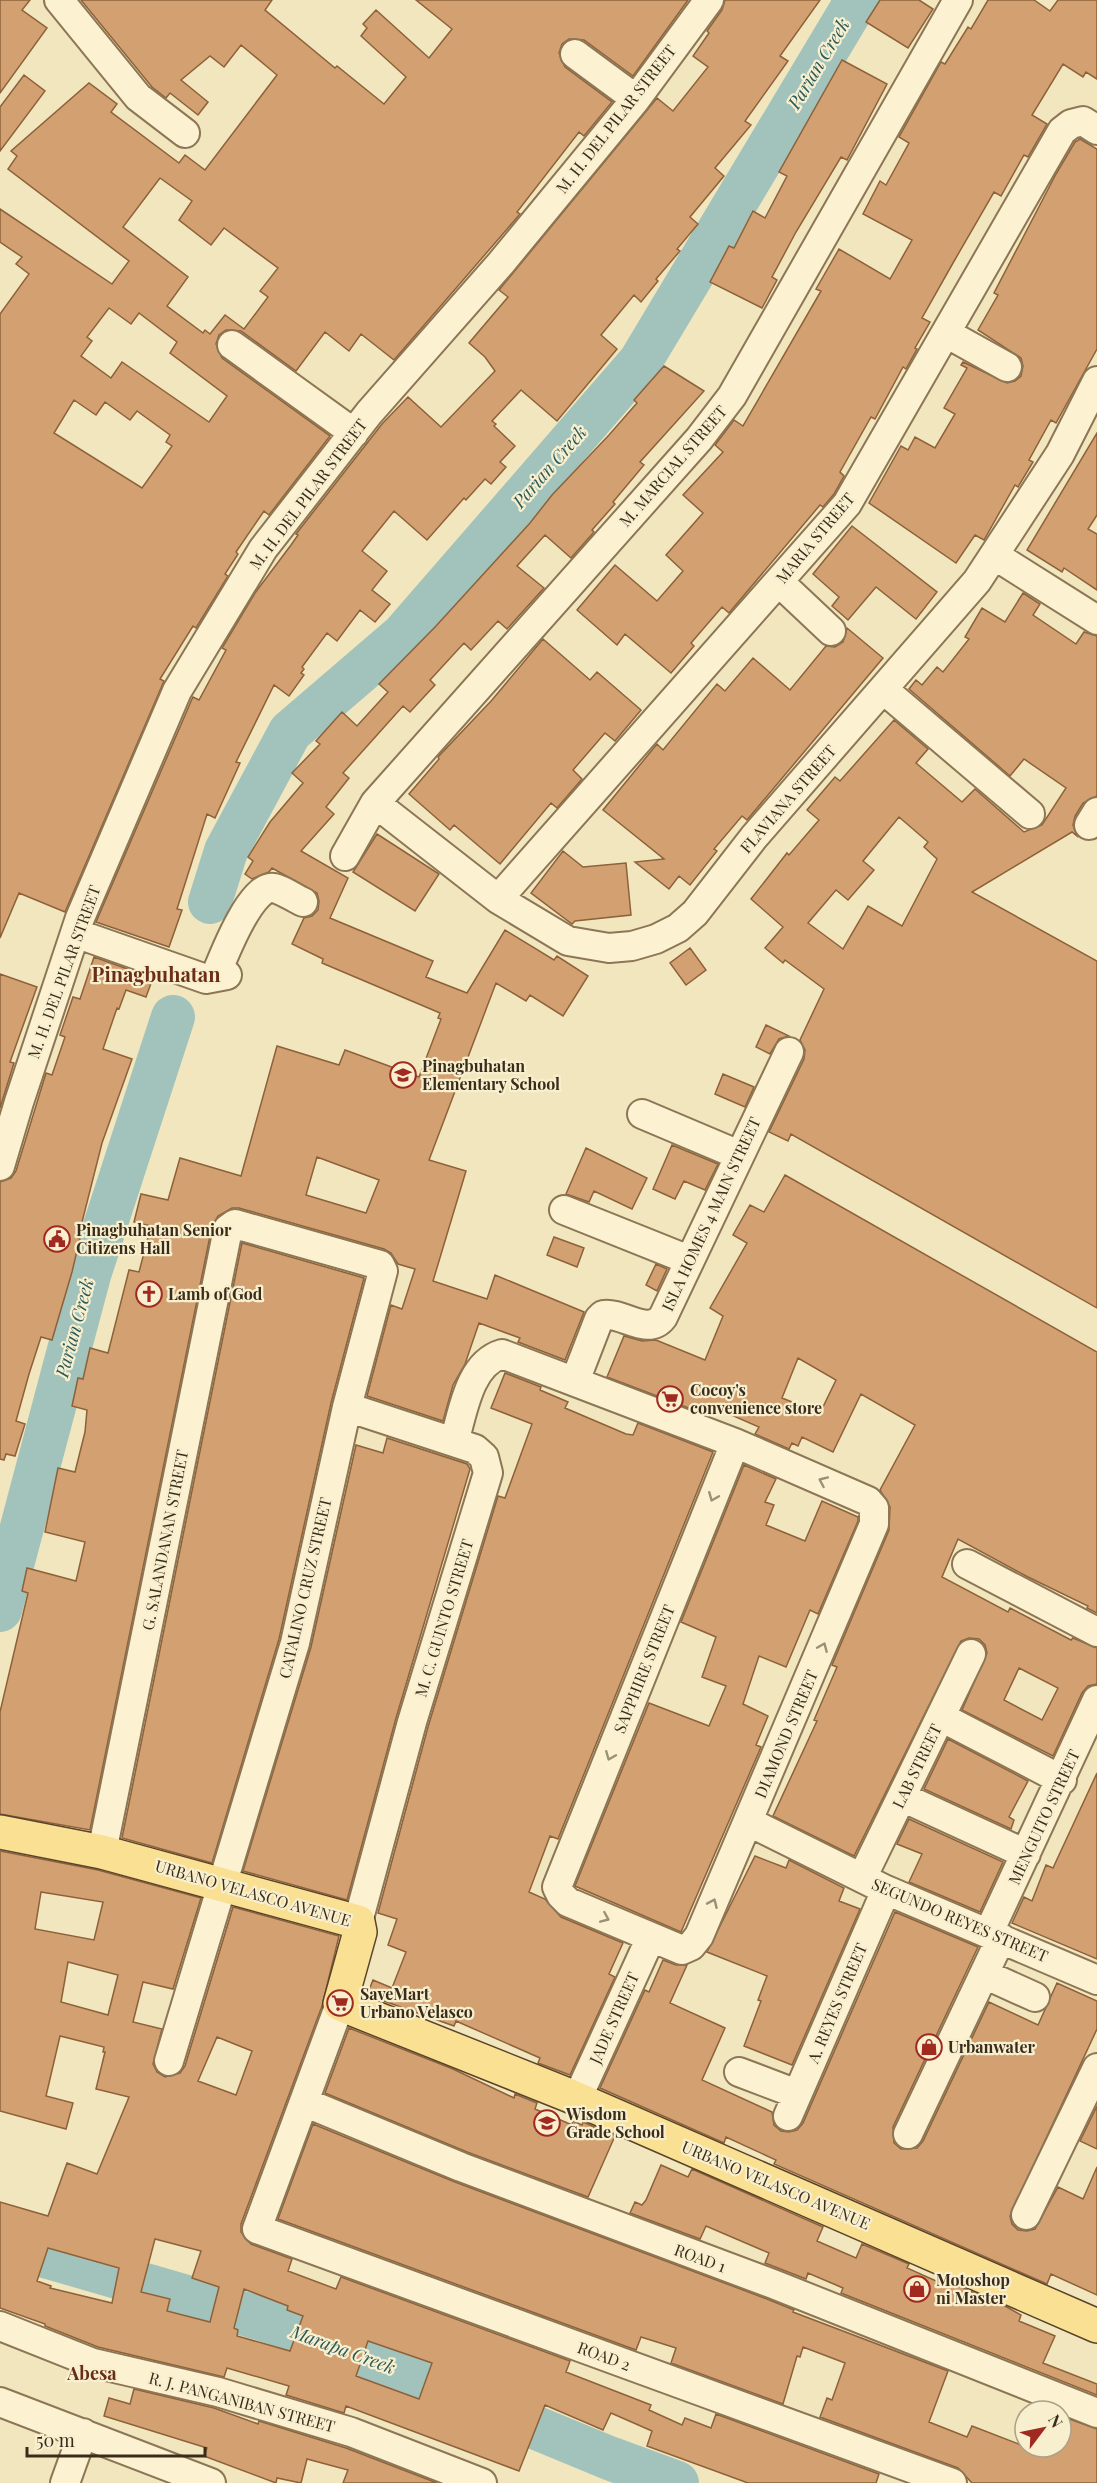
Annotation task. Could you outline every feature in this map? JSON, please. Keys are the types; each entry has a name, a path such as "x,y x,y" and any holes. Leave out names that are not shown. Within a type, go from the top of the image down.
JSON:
{"main road":[{"name":"URBANO VELASCO AVENUE","path":"0,1832 102,1852 224,1883 358,1922 360,1932 340,2004 577,2099 1097,2326"}],"street":[{"path":"59,0 138,97 185,133"},
{"name":"M. H. DEL PILAR STREET","path":"0,1166 75,933 177,691 263,549 354,433 501,263 636,99 709,0"},
{"name":"M. MARCIAL STREET","path":"345,856 375,803 699,439 732,396 958,0"},
{"path":"575,54 636,99"},
{"name":"MARIA STREET","path":"498,899 848,504 1062,131 1083,121 1097,130"},
{"path":"946,333 1007,367"},
{"path":"232,345 354,433"},
{"name":"FLAVIANA STREET","path":"375,803 498,899 568,941 588,946 632,946 656,939 678,928 695,913 754,837 977,581 1060,454 1097,381"},
{"path":"994,555 1097,620"},
{"path":"779,582 831,631"},
{"path":"884,690 1030,814"},
{"path":"75,933 206,979 221,976 241,918 259,894 267,888 273,888 303,902"},
{"name":"ISLA HOMES 4 MAIN STREET","path":"574,1381 601,1317 606,1314 649,1326 657,1324 789,1052"},
{"path":"642,1114 739,1155"},
{"path":"564,1210 689,1260"},
{"name":"CATALINO CRUZ STREET","path":"169,2061 295,1643 347,1407 383,1271 382,1267 235,1224 228,1229"},
{"name":"G. SALANDANAN STREET","path":"102,1852 228,1229"},
{"path":"454,1442 474,1382 483,1364 502,1354 735,1443"},
{"name":"M. C. GUINTO STREET","path":"347,1407 475,1449 484,1457 488,1473 412,1722 358,1922"},
{"name":"DIAMOND STREET","path":"651,1937 682,1950 691,1946 699,1936 874,1524 874,1508 868,1500 735,1443"},
{"name":"SAPPHIRE STREET","path":"651,1937 568,1902 557,1887 735,1443"},
{"path":"967,1564 1097,1632"},
{"name":"LAB STREET","path":"874,1884 903,1797 972,1654"},
{"name":"MENGUITO STREET","path":"908,2134 984,1974 995,1935 1026,1854 1097,1700"},
{"path":"941,1717 1062,1780"},
{"path":"903,1797 1026,1854"},
{"name":"SEGUNDO REYES STREET","path":"749,1822 874,1884 1097,1980"},
{"name":"A. REYES STREET","path":"739,2072 793,2105 874,1884"},
{"name":"JADE STREET","path":"577,2099 651,1937"},
{"path":"984,1974 1035,1998"},
{"path":"304,2102 340,2004"},
{"path":"1026,2215 1097,2068"},
{"name":"ROAD 2","path":"304,2102 257,2229 952,2483"},
{"name":"ROAD 1","path":"304,2102 461,2167 773,2284 1097,2413"},
{"name":"R. J. PANGANIBAN STREET","path":"0,2327 93,2363 218,2392 351,2433 483,2483"},
{"path":"0,2402 211,2483"},
{"path":"65,2483 83,2433"}],"building":[{"path":"0,0 30,0 22,10 47,28 0,93"},
{"path":"81,0 272,0 265,10 335,68 337,66 384,104 406,77 361,36 367,28 363,24 376,10 429,58 452,29 416,0 688,0 633,76 584,40 569,39 562,44 559,53 565,67 612,102 584,136 579,132 517,212 520,214 394,360 361,334 349,351 325,332 296,371 241,331 226,330 219,335 216,344 222,358 330,436 269,515 264,511 236,552 238,554 225,574 228,576 196,628 193,626 160,679 164,681 65,912 19,893 0,938 0,314 29,274 16,264 22,257 0,242 0,209 112,284 129,261 8,169 17,156 11,151 89,83 117,104 111,112 179,163 185,155 205,170 277,75 241,45 224,67 210,56 181,80 208,102 198,115 170,93 166,98 152,87","holes":["160,178 192,201 179,220 211,245 224,228 278,268 260,291 268,297 244,329 225,315 210,334 205,330 203,333 167,306 188,277 123,227","109,308 131,324 139,313 177,342 170,353 227,396 209,422 122,362 111,378 81,356 92,341 87,337","74,400 96,415 105,402 130,420 137,411 170,435 166,442 172,446 142,488 54,433"]},
{"path":"725,0 820,0 780,56 788,61 745,121 751,125 715,168 724,176 690,217 698,224 677,249 680,251 656,279 658,281 641,302 634,295 601,335 617,349 557,421 521,390 492,421 496,424 494,426 515,446 500,462 506,467 491,484 485,479 466,500 464,498 427,540 394,511 362,551 387,571 372,590 390,604 375,622 360,610 337,641 327,633 302,667 304,669 301,673 304,675 289,696 274,685 236,762 240,763 215,818 207,814 177,909 182,910 169,947 96,922 192,699 193,697 199,700 226,650 222,648 255,593 298,535 296,534 382,424 408,397 441,427 495,371 485,357 469,343 508,297 499,290 657,98 673,111 708,67 693,56 709,33 707,31 722,10"},
{"path":"880,0 919,0 933,9 908,48 866,22"},
{"path":"988,0 1034,0 1050,11 1058,0 1097,0 1097,79 1086,72 1083,77 1063,64 1032,115 1047,124 1028,157 1024,155 1001,196 994,192 922,318 930,322 915,348 917,349 906,369 903,367 875,419 871,417 840,472 844,476 834,494 823,507 820,505 729,613 722,607 691,643 694,646 671,673 625,634 617,645 577,610 615,565 657,601 683,571 666,555 703,513 683,495 723,452 715,445 734,420 743,426 821,291 816,289 839,249 890,279 912,240 863,214 880,181 886,185 909,143 899,137 941,62 945,64 968,27 971,29"},
{"path":"842,60 887,84 847,160 841,157 796,232 772,277 777,280 762,308 710,282 729,246 734,248 753,211 765,218 787,176 779,172"},
{"path":"24,75 45,91 0,151 0,107"},
{"path":"1080,139 1097,149 1097,349 1056,423 1051,420 1029,460 1033,462 1018,487 1015,485 984,540 975,535 956,563 869,503 901,446 908,450 915,437 935,448 955,414 944,408 967,368 961,365 963,362 1007,383 1021,376 1023,366 1021,358 978,330 998,295 994,293 1056,174 1075,142"},
{"path":"664,366 704,391 640,462 644,465 592,530 594,532 571,558 545,535 517,566 544,588 507,629 498,621 471,650 464,643 430,680 435,685 410,712 403,706 343,773 349,778 326,807 334,814 301,851 348,878 330,918 433,961 426,977 467,993 505,930 554,960 557,956 588,976 563,1016 530,995 526,1001 496,983 429,1160 466,1171 433,1281 487,1299 495,1275 584,1312 565,1360 518,1342 520,1338 479,1323 465,1364 453,1385 443,1421 367,1396 391,1305 402,1309 415,1269 398,1264 391,1253 384,1249 239,1208 232,1208 218,1216 212,1226 90,1830 0,1814 0,1712 28,1593 22,1591 27,1568 76,1581 85,1542 45,1532 58,1468 75,1472 85,1432 87,1410 72,1406 78,1378 83,1379 90,1348 108,1353 129,1270 139,1272 151,1226 134,1222 141,1194 168,1200 180,1158 241,1176 277,1046 339,1065 345,1050 419,1077 441,1019 438,1018 440,1013 322,963 323,959 292,944 304,918 312,916 318,910 317,893 272,868 269,872 252,879 245,874 253,861 248,857 270,822 303,783 292,773 320,744 316,741 342,712 357,726 388,692 379,684 436,626 530,523 552,495 637,403 634,400","holes":["317,1157 379,1180 366,1213 306,1195"]},
{"path":"1097,433 1097,515 1088,529 1097,534 1097,590 1064,568 1062,572 1027,550"},
{"path":"852,526 937,592 916,619 876,587 848,620 832,606 839,597 813,574"},
{"path":"1023,593 1040,604 1033,615 1076,644 1084,632 1097,636 1097,796 1083,803 1075,816 1073,825 1077,836 1072,832 972,892 1097,961 1097,1308 791,1134 788,1141 769,1132 804,1059 805,1050 800,1040 824,989 785,960 783,963 765,948 783,927 751,899 787,853 789,855 819,820 807,810 835,777 840,781 894,720 928,749 916,763 962,802 975,789 1024,832 1042,825 1066,788 1024,759 1010,776 909,689 916,680 922,685 937,667 943,672 969,639 965,637 982,608 1005,622","holes":["899,817 928,842 924,847 937,859 902,926 868,906 843,949 808,923 836,890 848,900 874,870 863,861"]},
{"path":"847,628 883,658 747,820 742,816 714,849 717,851 690,885 679,876 669,889 635,862 664,859 603,810 657,744 663,750 717,684 725,691 753,658 790,690 826,646 835,647 843,642"},
{"path":"543,639 590,680 597,672 641,710 615,741 605,733 573,770 582,779 557,808 551,803 500,864 454,825 450,830 409,794 439,759 438,757 492,700"},
{"path":"377,834 439,874 415,911 353,872"},
{"path":"563,851 583,867 626,863 631,915 575,921 572,924 531,893"},
{"path":"690,948 706,970 686,985 670,963"},
{"path":"94,957 153,978 146,997 126,990 119,1009 117,1008 103,1049 132,1059 102,1143 78,1238 80,1238 72,1272 52,1340 41,1337 29,1374 16,1421 25,1424 15,1456 6,1454 4,1460 0,1459 0,1182 11,1178 16,1171 46,1073 52,1075 65,1037 60,1035 73,997 80,999"},
{"path":"0,974 37,987 10,1062 14,1063 0,1108"},
{"path":"766,1025 789,1036 779,1039 770,1054 756,1047"},
{"path":"723,1074 754,1087 745,1107 715,1094"},
{"path":"672,1145 718,1164 705,1190 684,1181 675,1199 653,1189"},
{"path":"586,1148 647,1178 632,1209 594,1191 589,1202 566,1194"},
{"path":"785,1175 1097,1352 1097,1613 1087,1608 1088,1606 958,1539 942,1577 1008,1612 1010,1608 1071,1640 1073,1638 1097,1648 1097,1684 1088,1686 1082,1693 1053,1756 962,1710 987,1653 985,1645 979,1639 969,1638 961,1641 854,1856 773,1816 817,1721 814,1720 837,1667 832,1665 889,1530 890,1507 880,1490 915,1425 861,1394 833,1452 802,1437 798,1446 792,1443 789,1449 755,1434 759,1427 711,1406 707,1415 607,1377 624,1336 642,1341 656,1340 705,1360 723,1316 710,1308 747,1243 733,1235 750,1205 764,1212","holes":["798,1358 836,1380 820,1413 782,1398","1019,1668 1058,1688 1042,1720 1004,1700"]},
{"path":"554,1237 584,1248 577,1267 547,1255"},
{"path":"242,1243 364,1278 331,1403 279,1639 212,1863 122,1838"},
{"path":"656,1264 667,1269 657,1291 646,1285"},
{"path":"505,1373 541,1387 540,1390 568,1402 565,1408 626,1434 633,1435 638,1423 713,1452 558,1839 550,1836 529,1892 545,1899 561,1917 623,1943 609,1974 615,1977 570,2075 538,2063 540,2058 456,2021 454,2026 367,1995 373,1980 392,1988 406,1952 388,1945 397,1919 378,1913 428,1727 498,1496 505,1498 532,1424 491,1408"},
{"path":"387,1438 467,1464 470,1469 396,1718 347,1900 243,1871 311,1647 356,1445 383,1453"},
{"path":"744,1465 776,1479 765,1502 774,1505 766,1525 805,1541 822,1501 858,1517 858,1521 818,1614 810,1610 786,1667 759,1656 743,1704 768,1716 756,1745 761,1747 681,1932 575,1886 649,1703 709,1726 726,1686 702,1677 716,1637 681,1622"},
{"path":"948,1739 1028,1781 1009,1817 1014,1820 1011,1829 924,1789"},
{"path":"1097,1773 1097,1959 1012,1923 1024,1897 1032,1901 1046,1865 1053,1868"},
{"path":"909,1819 1003,1862 980,1912 909,1882 922,1854 897,1844"},
{"path":"0,1851 98,1870 201,1898 173,1989 143,1982 133,2022 162,2029 153,2064 157,2072 165,2077 180,2073 185,2066 233,1907 339,1936 322,2006 241,2224 241,2232 251,2244 292,2259 288,2271 336,2289 341,2277 570,2361 566,2372 651,2405 649,2410 682,2425 685,2418 711,2428 716,2414 879,2474 876,2483 748,2483 647,2446 652,2431 611,2413 603,2430 545,2405 519,2471 346,2406 344,2413 286,2395 289,2386 227,2368 224,2377 98,2347 0,2308 0,2202 48,2216 67,2163 97,2174 129,2097 96,2089 105,2052 103,2052 104,2047 60,2036 46,2096 73,2103 66,2129 0,2111","holes":["41,1892 103,1902 94,1940 35,1929","68,1962 118,1975 108,2015 61,2002","217,2037 252,2051 236,2095 198,2081","155,2239 201,2251 192,2278 219,2287 210,2322 167,2311 170,2299 141,2292","48,2248 119,2268 112,2303 50,2288 51,2286 37,2281","244,2289 288,2306 287,2310 303,2316 290,2351 237,2336 238,2330 234,2328","368,2341 432,2363 419,2399 356,2376"]},
{"path":"755,1856 786,1868 789,1860 844,1888 839,1901 860,1909 792,2065 744,2046 761,2001 758,2000 767,1976 707,1952"},
{"path":"895,1912 978,1947 893,2127 894,2143 901,2149 917,2148 923,2141 989,2002 1038,2025 1057,1983 1097,2001 1097,2029 1010,2216 1012,2224 1018,2230 1035,2229 1058,2187 1083,2199 1097,2167 1097,2295 1051,2274 1047,2284 774,2164 776,2160 726,2137 724,2143 600,2088 645,1990 649,1992 663,1960 676,1965 687,1965 670,2003 725,2028 702,2080 772,2112 774,2125 781,2131 797,2130 803,2123"},
{"path":"349,2028 453,2069 514,2098 515,2094 537,2103 535,2109 572,2125 573,2121 582,2125 583,2122 615,2136 588,2197 467,2152 325,2093"},
{"path":"1097,2106 1097,2149 1080,2141"},
{"path":"313,2124 455,2182 767,2299 794,2310 793,2312 948,2371 929,2422 967,2437 972,2426 1013,2442 1013,2459 1073,2459 1073,2420 1097,2429 1097,2483 972,2483 958,2468 820,2417 827,2398 832,2400 845,2363 803,2347 800,2357 797,2356 783,2404 671,2363 676,2348 641,2337 636,2350 278,2219"},
{"path":"661,2165 688,2177 692,2169 823,2227 817,2241 856,2258 862,2244 909,2264 907,2268 945,2285 947,2281 1005,2306 1021,2315 1019,2321 1055,2336 1043,2363 1097,2384 1097,2395 841,2293 843,2288 808,2273 806,2279 765,2263 769,2253 706,2226 700,2239 630,2213 635,2202 642,2205 646,2200"},
{"path":"134,2389 214,2408 258,2424 259,2421 346,2448 437,2483 343,2483 348,2470 307,2459 301,2483 277,2478 276,2483 204,2456 207,2448 104,2416 109,2398 130,2404"}],"waterway":[{"name":"Parian Creek","path":"210,902 226,851 290,732 403,635 640,362 857,0"},
{"name":"Parian Creek","path":"0,1610 89,1275 173,1017"},
{"name":"Marapa Creek","path":"0,2243 259,2318 319,2338 609,2458 677,2483"}],"place":[{"name":"Pinagbuhatan Elementary School","path":"403,1075"},
{"name":"Pinagbuhatan Senior Citizens Hall","path":"57,1239"},
{"name":"Lamb of God","path":"149,1294"},
{"name":"Cocoy's convenience store","path":"670,1399"},
{"name":"SaveMart Urbano Velasco","path":"340,2003"},
{"name":"Urbanwater","path":"929,2047"},
{"name":"Wisdom Grade School","path":"547,2123"},
{"name":"Motoshop ni Master","path":"917,2289"}],"district":[{"name":"Pinagbuhatan","path":"156,975"},
{"name":"Abesa","path":"92,2374"}]}
